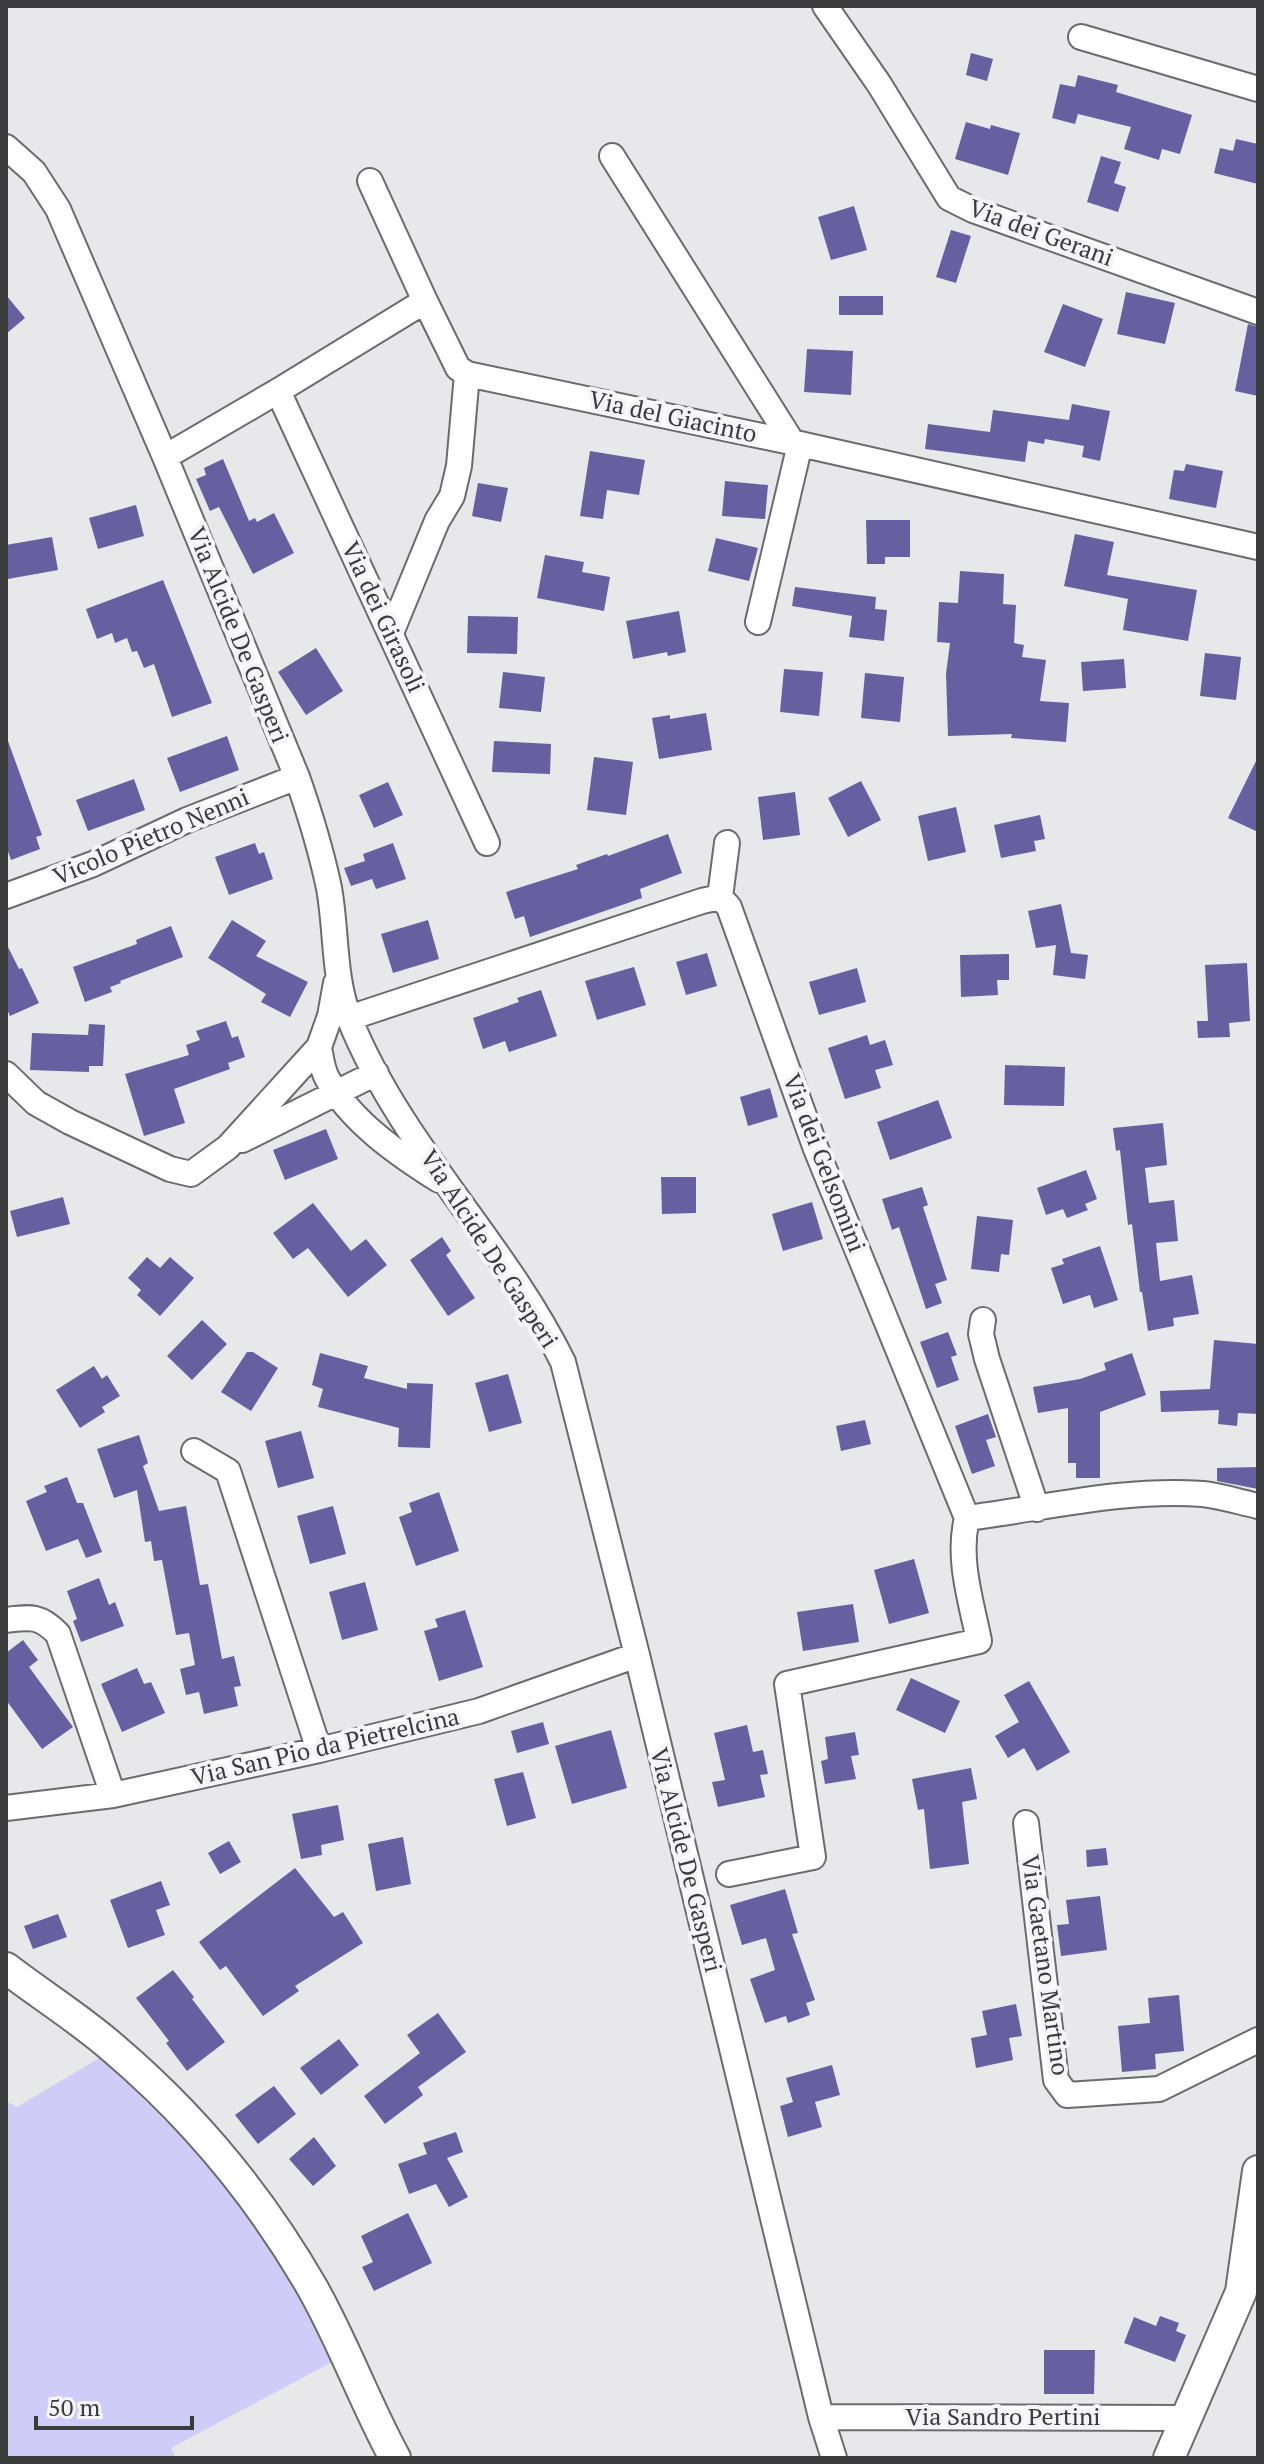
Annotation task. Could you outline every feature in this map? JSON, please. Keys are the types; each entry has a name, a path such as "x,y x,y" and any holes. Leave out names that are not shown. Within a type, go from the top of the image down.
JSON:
{"street":[{"name":"Via dei Gerani","path":"825,6 879,84 949,198 973,210 1258,312"},
{"path":"1081,37 1258,89"},
{"name":"Via Alcide De Gasperi","path":"6,147 34,172 58,209 165,457 297,777 315,829 329,890 338,973 349,1018 404,1121 543,1321 563,1362 821,2417 834,2458"},
{"path":"612,156 796,443 758,622"},
{"path":"370,181 458,368 467,374 459,466 452,496 437,521 391,633"},
{"path":"165,457 425,301"},
{"name":"Via del Giacinto","path":"467,374 796,443 1258,547"},
{"name":"Via dei Girasoli","path":"278,391 487,843"},
{"name":"Vicolo Pietro Nenni","path":"6,896 93,864 187,820 297,777"},
{"path":"349,1018 720,897 727,843"},
{"name":"Via dei Gelsomini","path":"720,897 729,907 816,1149 967,1518"},
{"path":"228,1147 319,1047 330,1016 338,973"},
{"path":"319,1047 325,1075 346,1105 400,1156 448,1185"},
{"path":"6,1074 36,1103 70,1122 170,1169 191,1174 228,1147 376,1073"},
{"path":"983,1320 981,1334 987,1359 1037,1509"},
{"path":"194,1451 228,1471 319,1750"},
{"path":"729,1874 813,1857 787,1684 979,1641 963,1561 963,1535 967,1518 1110,1496 1205,1494 1258,1506"},
{"path":"6,1620 33,1617 58,1634 113,1795"},
{"name":"Via San Pio da Pietrelcina","path":"6,1808 113,1795 319,1750 479,1711 637,1655"},
{"name":"Via Gaetano Martino","path":"1026,1823 1056,2080 1067,2095 1159,2089 1258,2040"},
{"path":"6,1968 113,2047 185,2116 257,2200 325,2310 395,2458"},
{"path":"1169,2458 1241,2292 1258,2171"},
{"name":"Via Sandro Pertini","path":"821,2417 1185,2418"}],"shaded area":[{"path":"101,2057 193,2149 244,2209 292,2283 332,2362 171,2448 176,2458 6,2458 6,2101 17,2107"}],"building":[{"path":"971,53 993,59 987,81 966,75"},
{"path":"1078,75 1118,85 1116,92 1192,115 1180,154 1162,149 1159,160 1124,149 1131,127 1078,114 1075,124 1052,118 1060,84 1075,87"},
{"path":"966,122 1020,133 1008,175 955,159"},
{"path":"1236,139 1258,144 1258,184 1214,173 1220,148 1233,151"},
{"path":"1101,156 1121,162 1114,183 1126,187 1118,212 1087,202"},
{"path":"854,206 867,250 831,260 818,217"},
{"path":"951,230 971,236 956,283 936,277"},
{"path":"1126,292 1175,303 1165,344 1117,334"},
{"path":"6,295 25,318 6,334"},
{"path":"839,296 883,296 883,315 839,315"},
{"path":"1063,304 1103,319 1085,367 1044,352"},
{"path":"1248,324 1258,327 1258,396 1235,391"},
{"path":"807,349 853,351 851,395 804,392"},
{"path":"1072,404 1110,411 1100,461 1082,457 1084,446 1045,439 1044,444 1028,441 1025,462 925,449 928,424 990,432 993,410 1069,420"},
{"path":"590,451 645,460 639,495 607,490 603,519 580,516"},
{"path":"223,459 249,521 255,518 257,522 274,513 294,553 253,574 219,507 210,511 196,479 206,475 204,468"},
{"path":"1186,464 1223,471 1216,508 1169,499 1174,470 1184,471"},
{"path":"725,481 768,485 765,519 722,516"},
{"path":"478,483 508,488 501,522 472,516"},
{"path":"136,505 144,536 98,549 89,518"},
{"path":"866,520 910,520 910,557 885,557 885,564 867,564"},
{"path":"1075,534 1114,542 1107,575 1197,590 1188,641 1123,630 1128,599 1064,586"},
{"path":"52,537 58,570 8,579 6,545"},
{"path":"716,538 758,548 749,581 708,571"},
{"path":"545,555 584,562 582,572 610,577 604,611 537,598"},
{"path":"960,571 1004,574 1003,604 1016,605 1014,643 1024,645 1022,657 1046,660 1040,701 1069,703 1066,742 1011,738 1012,734 948,736 946,674 950,643 937,642 939,602 958,603"},
{"path":"163,580 212,703 172,717 154,664 144,668 137,651 132,652 127,638 115,643 112,633 97,639 86,609"},
{"path":"795,587 876,597 875,609 887,610 884,641 849,637 852,616 792,606"},
{"path":"679,611 686,652 668,656 667,652 633,659 626,621"},
{"path":"468,616 518,617 517,654 467,653"},
{"path":"316,648 343,691 306,715 278,672"},
{"path":"1205,653 1241,657 1236,700 1200,696"},
{"path":"1124,659 1126,688 1083,691 1081,662"},
{"path":"784,669 823,672 819,716 780,712"},
{"path":"503,672 545,677 541,712 499,708"},
{"path":"865,673 904,677 900,722 861,718"},
{"path":"706,713 712,750 659,759 652,718 670,715 670,719"},
{"path":"227,736 239,770 180,792 167,758"},
{"path":"6,741 42,835 36,837 40,849 11,860 6,846"},
{"path":"494,741 551,744 550,774 492,772"},
{"path":"594,757 633,762 626,815 587,810"},
{"path":"1258,757 1258,832 1228,818"},
{"path":"134,779 145,810 88,831 76,800"},
{"path":"861,781 881,820 848,837 828,798"},
{"path":"388,782 403,815 374,828 359,795"},
{"path":"795,792 800,835 763,840 758,797"},
{"path":"956,807 966,852 928,861 918,816"},
{"path":"1040,815 1045,839 1034,841 1036,851 1001,858 994,825"},
{"path":"668,834 682,873 640,889 642,898 530,937 524,916 515,919 506,892 578,869 576,865"},
{"path":"255,843 259,854 264,852 273,879 229,895 215,857"},
{"path":"393,843 406,879 376,889 372,879 351,886 344,868 365,861 363,854"},
{"path":"1061,904 1071,953 1088,955 1085,979 1053,975 1056,945 1036,948 1028,911"},
{"path":"232,920 266,941 256,956 308,982 290,1017 261,1002 266,994 208,958"},
{"path":"428,920 439,959 393,973 381,934"},
{"path":"171,926 183,957 120,981 110,987 112,992 85,1002 73,967 137,944 136,940"},
{"path":"6,943 39,1003 10,1016 6,1007"},
{"path":"707,953 717,986 686,995 676,962"},
{"path":"1009,954 1009,980 997,980 998,995 961,997 960,955"},
{"path":"1247,963 1250,1021 1229,1023 1230,1037 1198,1038 1197,1021 1208,1021 1205,965"},
{"path":"634,967 646,1005 597,1020 585,981"},
{"path":"857,968 866,1002 819,1015 809,982"},
{"path":"541,990 557,1036 509,1052 505,1041 483,1049 473,1018 519,1002 517,998"},
{"path":"226,1021 232,1038 238,1036 245,1057 228,1063 230,1069 174,1089 185,1123 144,1136 125,1074 189,1055 186,1045 200,1040 196,1031"},
{"path":"89,1024 105,1025 103,1066 89,1066 89,1072 30,1070 32,1033 88,1035"},
{"path":"867,1035 870,1045 885,1040 893,1065 875,1070 881,1088 845,1099 828,1048"},
{"path":"1005,1065 1065,1067 1064,1106 1004,1105"},
{"path":"770,1088 778,1117 748,1126 740,1097"},
{"path":"938,1100 952,1138 890,1160 877,1122"},
{"path":"1163,1123 1167,1165 1145,1168 1149,1203 1174,1200 1178,1241 1156,1243 1160,1281 1192,1275 1199,1314 1173,1318 1174,1326 1148,1331 1132,1224 1128,1225 1120,1150 1116,1151 1113,1128"},
{"path":"326,1129 338,1159 285,1180 273,1150"},
{"path":"1086,1170 1097,1199 1085,1204 1088,1210 1067,1218 1063,1209 1046,1215 1037,1188"},
{"path":"661,1177 696,1177 696,1213 662,1214"},
{"path":"922,1187 928,1205 923,1207 947,1280 935,1284 942,1303 926,1309 899,1227 892,1230 882,1199"},
{"path":"63,1197 70,1224 17,1237 10,1211"},
{"path":"812,1202 823,1239 783,1251 772,1214"},
{"path":"313,1203 351,1251 366,1239 387,1265 348,1297 308,1248 293,1259 273,1233"},
{"path":"977,1216 1013,1220 1009,1255 1001,1254 999,1272 971,1269"},
{"path":"442,1237 451,1251 446,1255 475,1298 448,1316 410,1260"},
{"path":"1100,1246 1118,1300 1094,1308 1090,1295 1063,1304 1051,1268 1064,1264 1062,1259"},
{"path":"147,1257 160,1268 170,1257 194,1278 160,1316 137,1295 141,1290 128,1278"},
{"path":"202,1320 227,1344 192,1380 167,1356"},
{"path":"948,1332 957,1355 951,1357 959,1380 937,1388 920,1342"},
{"path":"1214,1340 1258,1344 1258,1414 1238,1413 1237,1426 1218,1424 1219,1410 1161,1412 1160,1391 1210,1389"},
{"path":"247,1352 253,1352 278,1368 251,1411 221,1392"},
{"path":"320,1353 368,1366 364,1378 407,1389 407,1383 433,1384 430,1448 398,1447 399,1428 318,1407 323,1389 312,1385"},
{"path":"1132,1353 1146,1395 1100,1412 1100,1478 1076,1478 1076,1463 1068,1463 1068,1408 1038,1413 1033,1387 1080,1379 1106,1370 1104,1363"},
{"path":"94,1366 102,1379 107,1375 120,1396 102,1407 105,1412 80,1428 56,1390"},
{"path":"508,1374 522,1423 489,1432 475,1383"},
{"path":"988,1414 996,1437 986,1440 995,1466 972,1474 955,1426"},
{"path":"865,1420 871,1444 841,1451 836,1426"},
{"path":"301,1431 314,1478 278,1488 265,1441"},
{"path":"139,1435 148,1463 143,1466 159,1511 186,1506 200,1585 208,1584 222,1659 234,1656 241,1686 234,1687 238,1706 204,1714 199,1692 186,1695 180,1669 195,1665 189,1633 176,1635 162,1560 154,1561 151,1541 145,1542 137,1490 114,1498 97,1449"},
{"path":"1258,1467 1258,1489 1217,1481 1217,1468"},
{"path":"67,1477 77,1503 83,1503 102,1552 86,1558 78,1539 46,1551 26,1501 47,1492 44,1486"},
{"path":"439,1492 459,1551 416,1566 399,1517 412,1512 409,1503"},
{"path":"333,1506 346,1554 310,1564 297,1516"},
{"path":"914,1559 929,1613 889,1624 874,1570"},
{"path":"99,1578 109,1605 115,1602 124,1626 81,1642 67,1591"},
{"path":"365,1582 378,1630 342,1640 329,1592"},
{"path":"853,1604 859,1642 803,1651 797,1612"},
{"path":"465,1610 483,1667 439,1681 424,1631 438,1627 435,1619"},
{"path":"23,1640 38,1660 29,1667 73,1727 42,1749 6,1700 6,1653"},
{"path":"137,1668 144,1684 151,1682 165,1713 122,1732 101,1684"},
{"path":"911,1678 960,1701 945,1733 896,1710"},
{"path":"1029,1681 1070,1752 1037,1771 1024,1748 1008,1758 995,1736 1019,1722 1004,1695"},
{"path":"543,1722 549,1744 517,1753 511,1731"},
{"path":"747,1725 753,1752 763,1750 768,1774 760,1775 765,1797 718,1807 712,1782 725,1780 714,1733"},
{"path":"611,1730 627,1788 572,1804 555,1746"},
{"path":"855,1732 859,1755 851,1756 856,1779 825,1784 821,1761 828,1759 825,1737"},
{"path":"971,1768 977,1799 962,1802 969,1864 930,1869 924,1809 918,1810 912,1779"},
{"path":"523,1772 536,1818 507,1826 494,1779"},
{"path":"338,1805 344,1840 321,1845 322,1855 301,1859 292,1814"},
{"path":"403,1837 411,1884 376,1891 368,1844"},
{"path":"229,1841 241,1862 220,1874 208,1853"},
{"path":"1106,1848 1108,1865 1087,1867 1086,1850"},
{"path":"295,1868 334,1917 343,1912 363,1943 295,1986 299,1991 263,2016 226,1966 220,1970 199,1942"},
{"path":"161,1881 170,1905 156,1910 165,1935 128,1948 110,1900"},
{"path":"785,1889 798,1933 792,1934 815,2000 806,2003 810,2015 788,2023 786,2016 765,2023 750,1979 775,1970 766,1938 742,1945 730,1905"},
{"path":"1100,1896 1107,1950 1061,1956 1057,1925 1069,1924 1066,1900"},
{"path":"58,1914 67,1937 33,1949 24,1926"},
{"path":"173,1970 225,2042 187,2071 166,2043 169,2041 136,1998"},
{"path":"1179,1995 1184,2051 1155,2054 1156,2069 1122,2072 1118,2026 1150,2023 1148,1998"},
{"path":"1016,2004 1022,2036 1009,2038 1013,2060 976,2068 971,2038 987,2035 982,2011"},
{"path":"438,2013 466,2052 418,2087 423,2095 385,2124 364,2096 420,2053 407,2035"},
{"path":"339,2039 359,2065 321,2095 300,2068"},
{"path":"832,2065 840,2095 815,2102 822,2127 788,2137 780,2106 793,2102 786,2078"},
{"path":"274,2086 296,2114 258,2144 235,2115"},
{"path":"456,2132 463,2152 447,2158 468,2197 449,2207 436,2184 409,2194 398,2164 427,2154 423,2143"},
{"path":"314,2137 336,2166 313,2186 289,2159"},
{"path":"408,2213 432,2263 374,2291 362,2267 373,2262 361,2236"},
{"path":"1160,2316 1179,2323 1176,2331 1186,2335 1175,2362 1124,2343 1134,2317 1156,2326"},
{"path":"1044,2350 1095,2350 1094,2394 1044,2394"}]}
